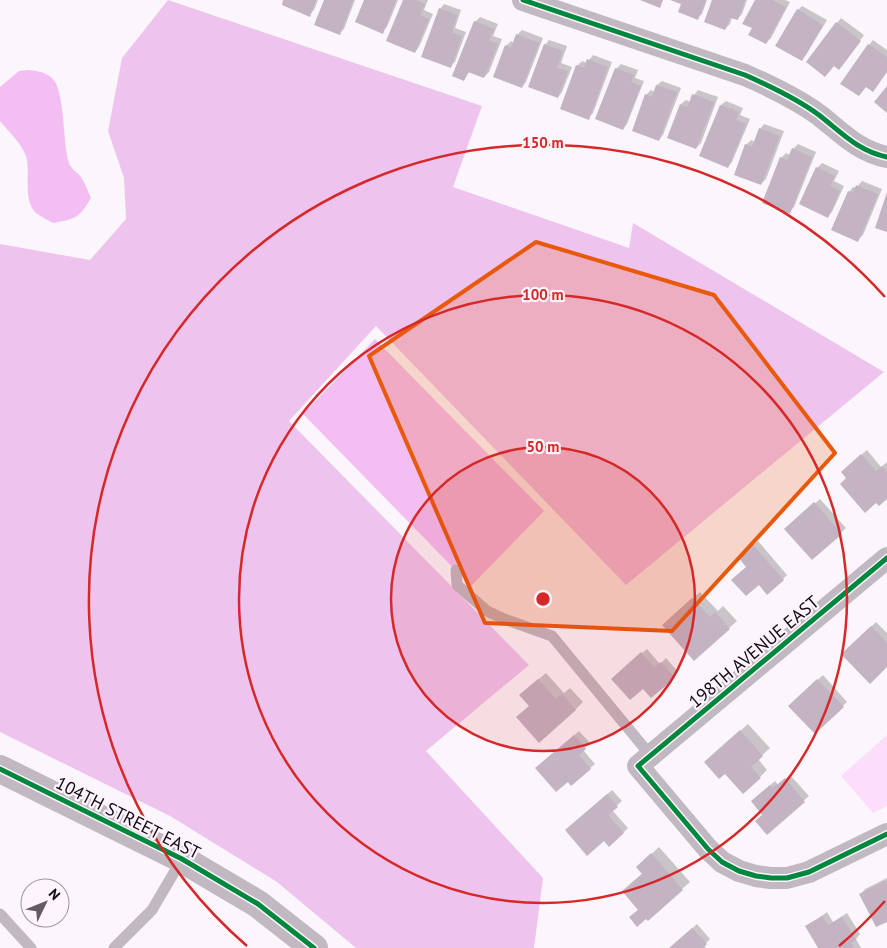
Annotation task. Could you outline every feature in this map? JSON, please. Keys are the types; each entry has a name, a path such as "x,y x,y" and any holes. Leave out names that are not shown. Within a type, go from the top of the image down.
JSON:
{"street":[{"path":"523,0 744,75 788,96 818,115 846,139 874,154 887,157"},
{"name":"198TH AVENUE EAST","path":"644,761 887,558"},
{"path":"644,761 708,849 722,862 739,871 756,876 786,878 809,872 887,834"},
{"name":"104TH STREET EAST","path":"0,769 182,859 258,904 314,948"}],"lane":[{"path":"456,570 457,585 487,611 504,620 552,636 644,761"},
{"path":"114,948 152,910 182,859"},
{"path":"0,914 31,948"}],"highlighted area":[{"path":"536,242 714,295 835,453 672,631 485,623 369,356"}],"shaded area":[{"path":"168,0 482,106 453,187 629,248 633,223 884,372 626,585 376,326 289,421 529,665 426,751 543,878 534,948 356,948 277,882 170,816 0,732 0,244 90,260 126,219 124,178 108,131 122,58"},
{"path":"29,70 46,74 56,83 61,104 69,163 81,177 91,198 80,214 72,219 53,223 36,213 29,201 26,156 18,142 0,121 0,87 19,71"},
{"path":"375,339 544,511 471,586 303,414"},
{"path":"887,735 887,806 873,813 841,776"}],"building":[{"path":"283,0 316,0 310,17 282,5"},
{"path":"324,0 353,0 340,35 314,25"},
{"path":"364,0 396,0 383,34 355,22"},
{"path":"403,0 416,0 425,4 420,15 429,19 415,53 386,41"},
{"path":"640,0 663,0 660,8"},
{"path":"670,0 706,0 698,20 678,12 681,4"},
{"path":"712,0 745,0 738,20 730,18 725,30 704,22"},
{"path":"755,0 772,0 786,7 766,44 748,35 752,28 742,24"},
{"path":"439,8 457,15 452,33 462,36 451,68 421,57"},
{"path":"797,9 823,25 802,61 775,46"},
{"path":"474,21 494,29 489,40 498,44 484,78 468,72 464,81 452,76"},
{"path":"836,22 861,41 839,70 834,66 825,77 806,62"},
{"path":"516,34 539,43 522,88 493,77 505,45 511,48"},
{"path":"544,44 563,51 557,68 568,71 558,98 528,87"},
{"path":"868,44 887,57 887,72 873,92 866,87 859,96 840,84"},
{"path":"587,59 608,67 589,120 560,109 576,65 584,68"},
{"path":"615,68 634,75 631,82 641,86 623,130 595,119"},
{"path":"656,85 677,92 659,141 632,131 645,94 652,97"},
{"path":"887,86 887,113 874,102"},
{"path":"692,94 714,102 696,149 667,138 680,104 688,107"},
{"path":"720,105 739,112 736,120 746,124 728,168 699,156"},
{"path":"759,128 780,136 761,185 734,175 745,144 752,147"},
{"path":"792,148 812,157 790,214 762,203 780,157 787,160"},
{"path":"816,167 835,176 830,186 840,191 828,218 799,204"},
{"path":"856,185 878,194 858,242 831,230 848,191 853,193"},
{"path":"887,192 887,232 875,228"},
{"path":"861,454 876,471 882,466 887,472 887,499 879,506 876,503 865,513 840,484 846,478 841,472"},
{"path":"814,502 842,534 812,560 784,529"},
{"path":"753,545 784,580 767,595 759,585 746,596 731,580 746,567 738,557"},
{"path":"692,598 710,617 715,612 730,629 694,661 662,625"},
{"path":"871,626 887,643 887,667 870,684 841,654"},
{"path":"641,652 654,667 661,662 675,678 651,698 643,689 630,700 611,679"},
{"path":"538,679 556,699 562,694 576,710 539,743 516,717 529,706 519,695"},
{"path":"817,679 844,707 815,734 788,706"},
{"path":"740,730 763,756 751,767 761,778 743,794 725,774 719,779 704,762"},
{"path":"574,735 586,749 579,755 591,769 571,786 568,782 556,792 535,768"},
{"path":"785,778 805,802 767,835 755,821 762,815 751,801 770,785 773,788"},
{"path":"607,794 618,807 608,815 624,833 609,847 604,841 587,856 565,830"},
{"path":"651,853 683,890 648,921 646,919 637,927 629,917 638,910 622,891 642,874 636,867"},
{"path":"887,880 887,922 876,927 859,894"},
{"path":"822,916 828,925 842,917 856,940 851,943 854,948 818,948 805,926"},
{"path":"692,928 707,944 703,948 669,948"}],"cycle path":[{"path":"523,0 745,75 801,103 859,146 887,157"},
{"path":"887,558 638,766 708,849 722,862 739,871 756,876 787,878 809,872 887,834"},
{"path":"0,769 182,859 258,904 314,948"}]}
